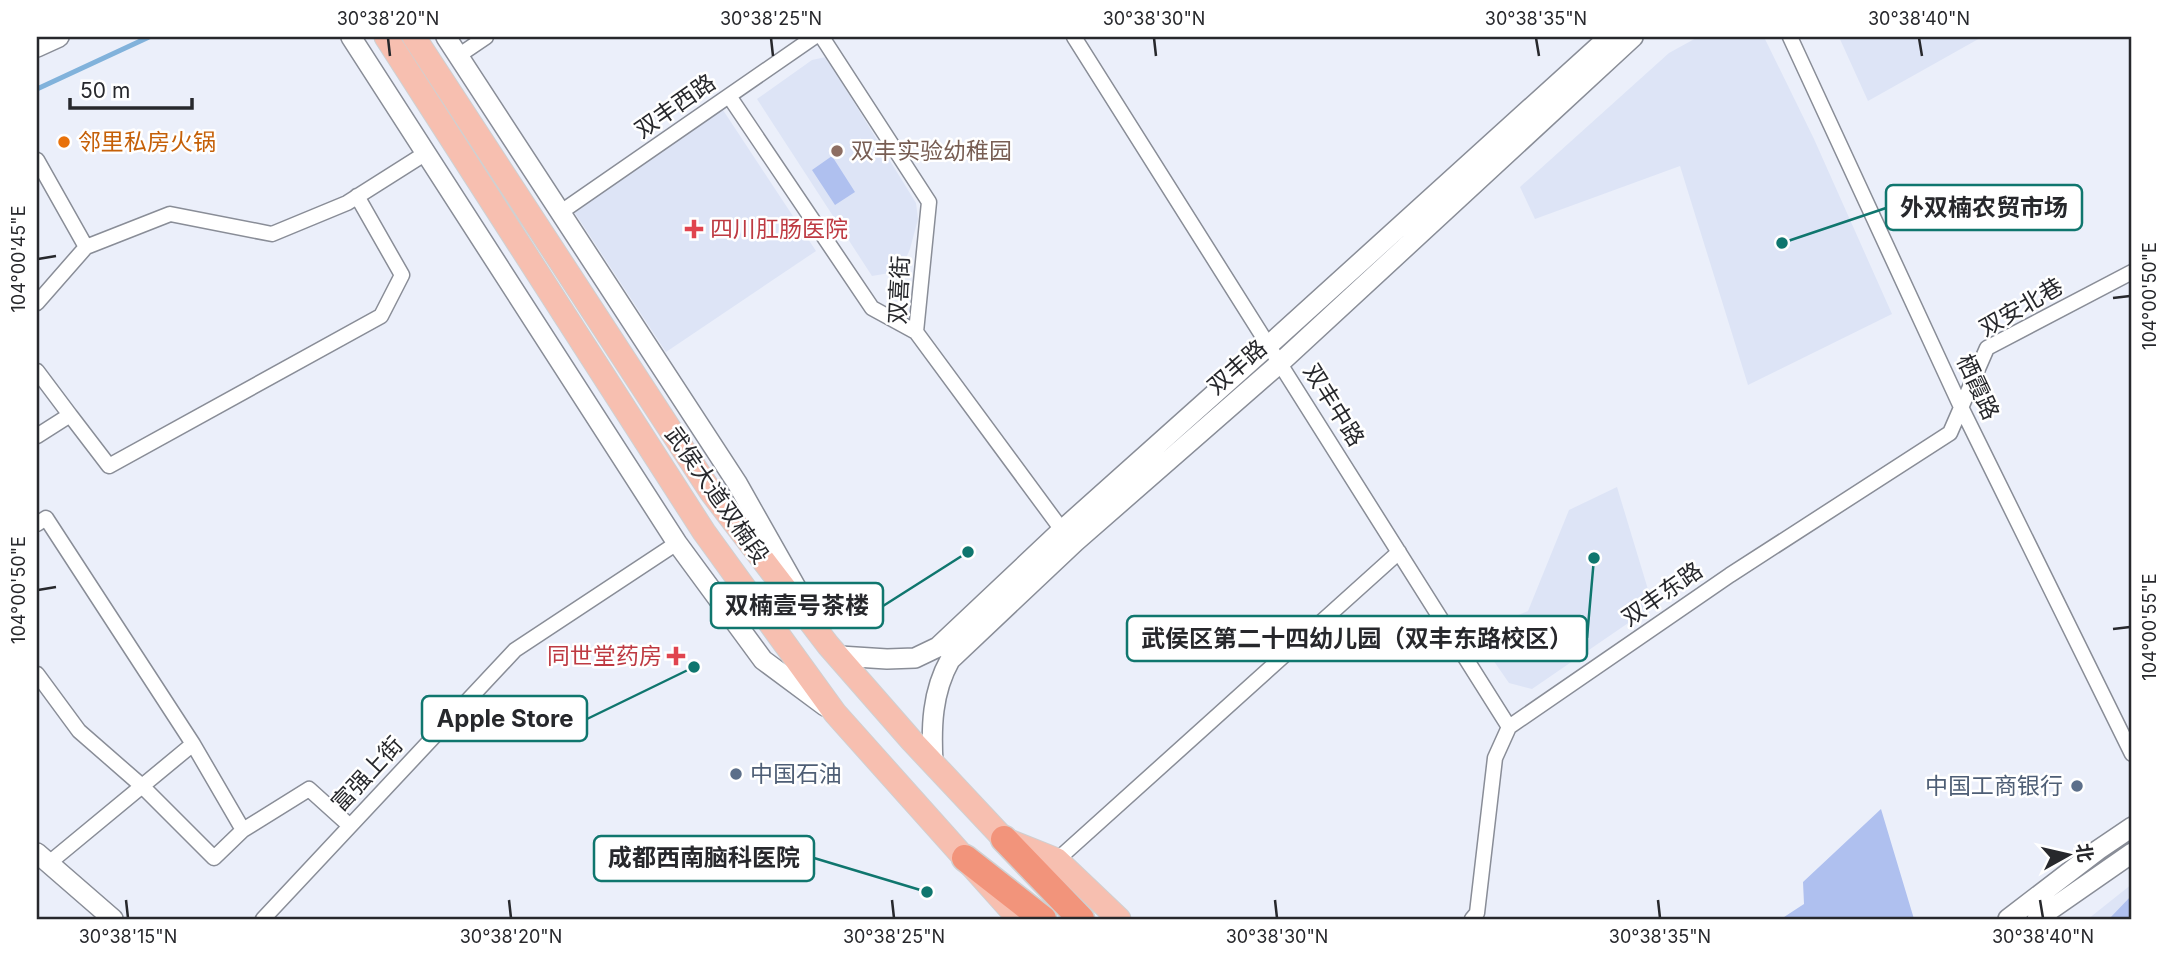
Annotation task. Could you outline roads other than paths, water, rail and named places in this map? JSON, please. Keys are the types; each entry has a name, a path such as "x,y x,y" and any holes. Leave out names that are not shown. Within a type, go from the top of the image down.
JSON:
{"highway":[{"path":"1004,839 1081,919"},
{"path":"965,858 1042,919"}],"main road":[{"name":"武侯大道双楠段","path":"386,37 704,532 835,713 1019,919"},
{"name":"武侯大道双楠段","path":"414,37 711,492 834,650 1004,839 1057,860 1119,919"}],"street":[{"path":"37,47 59,37"},
{"path":"351,37 677,542 763,660 835,713"},
{"path":"446,37 737,483 834,650"},
{"path":"458,56 486,37"},
{"name":"双丰西路","path":"561,212 814,37"},
{"name":"双喜街","path":"822,37 929,202 916,332 1062,530"},
{"name":"双丰中路","path":"1074,37 1509,727"},
{"name":"双丰路","path":"834,650 887,659 915,658 938,647 1062,530 1609,37"},
{"name":"双丰路","path":"933,763 931,733 935,700 940,677 950,660 1075,542 1280,363 1633,37"},
{"name":"栖霞路","path":"1790,37 1961,407 2132,754"},
{"path":"729,96 872,307 916,332"},
{"path":"37,303 86,247 170,214 272,234 347,202 426,153"},
{"path":"37,160 86,247"},
{"path":"37,371 109,466 381,316 402,275 357,196"},
{"name":"双安北巷","path":"1961,407 1987,348 2132,272"},
{"name":"双丰东路","path":"1509,727 1730,575 1950,433 1961,407"},
{"path":"37,436 70,415"},
{"path":"37,524 46,518 193,744 243,830"},
{"name":"富强上街","path":"263,919 515,650 677,542"},
{"path":"1057,860 1399,552"},
{"path":"37,674 79,731 142,786 214,859 243,830 309,789 350,826"},
{"path":"1478,917 1496,758 1509,727"},
{"path":"113,919 43,858 142,786 193,744"},
{"path":"2008,919 2132,827"},
{"path":"2037,919 2132,853"}],"waterway":[{"path":"37,89 149,37"}],"place":[{"name":"邻里私房火锅","path":"64,142"},
{"name":"双丰实验幼稚园","path":"837,151"},
{"name":"四川肛肠医院","path":"694,229"},
{"name":"外双楠农贸市场","path":"1782,243"},
{"name":"双楠壹号茶楼","path":"968,552"},
{"name":"武侯区第二十四幼儿园（双丰东路校区）","path":"1594,558"},
{"name":"同世堂药房","path":"676,656"},
{"name":"Apple Store","path":"694,667"},
{"name":"中国石油","path":"736,774"},
{"name":"中国工商银行","path":"2077,786"},
{"name":"成都西南脑科医院","path":"927,892"}]}
